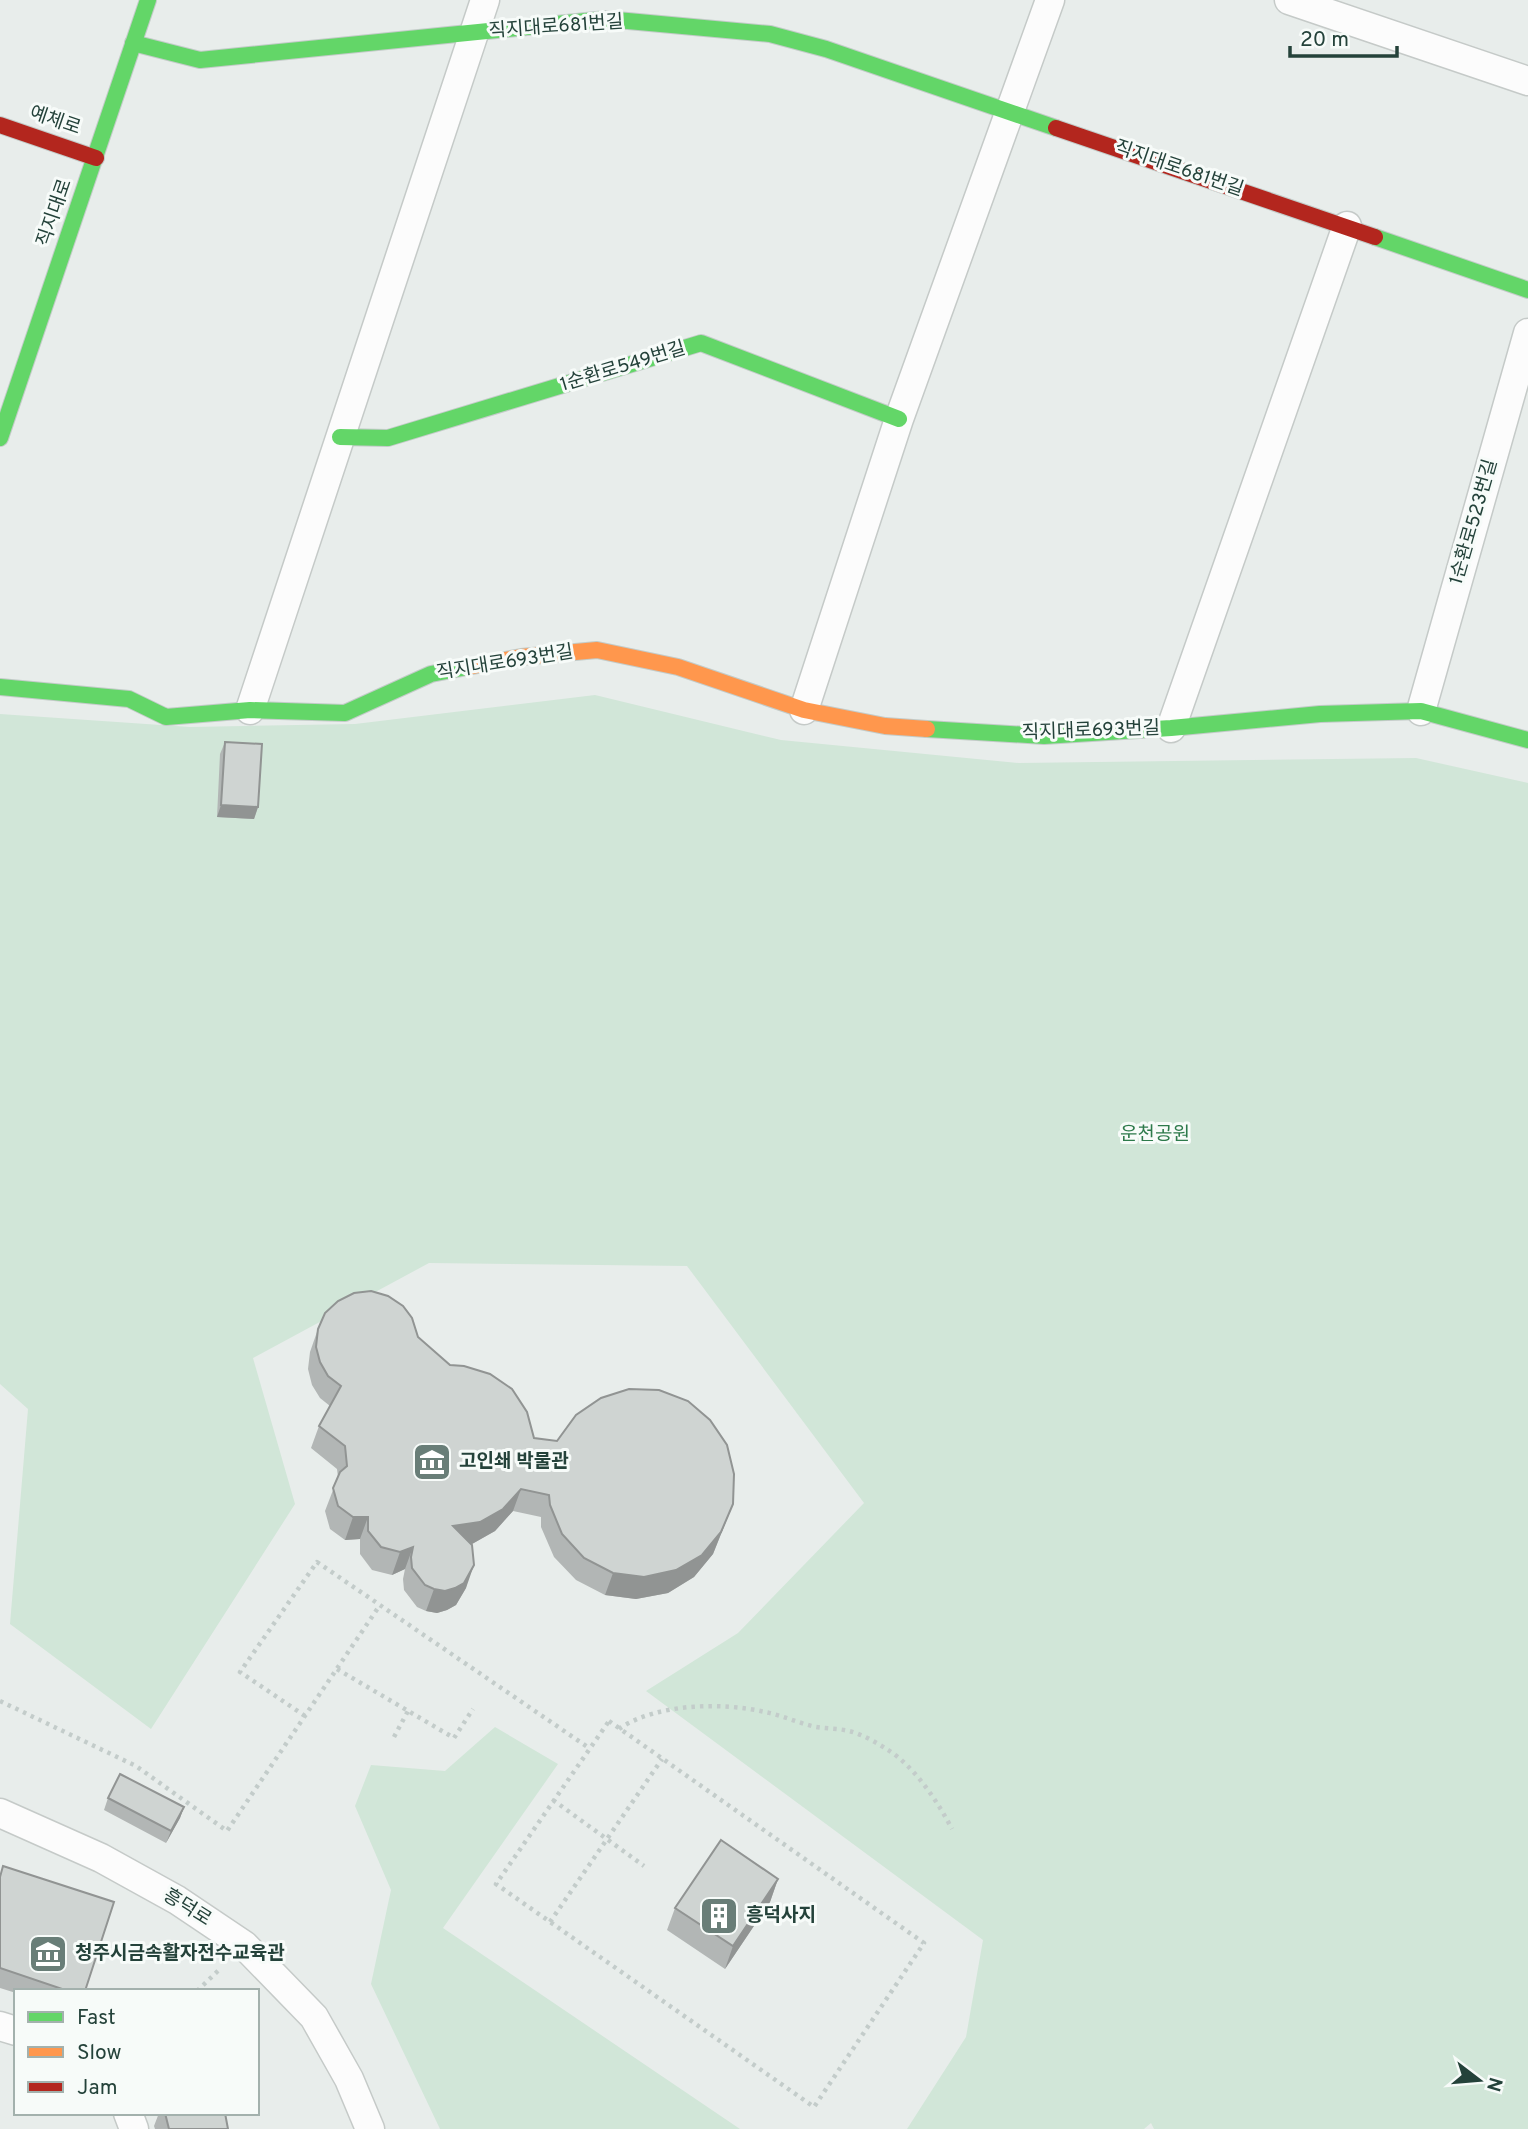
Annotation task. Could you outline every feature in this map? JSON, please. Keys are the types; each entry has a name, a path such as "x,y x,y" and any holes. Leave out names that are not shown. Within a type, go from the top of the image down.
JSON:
{"street":[{"name":"직지대로","path":"0,438 148,0"},
{"path":"250,710 485,0"},
{"path":"803,710 899,419 1050,0"},
{"path":"1289,0 1528,82"},
{"name":"직지대로681번길","path":"133,43 200,60 607,19 770,34 826,49 1528,290"},
{"name":"예체로","path":"0,125 96,158"},
{"name":"직지대로693번길","path":"1171,728 1347,226"},
{"name":"1순환로523번길","path":"1421,711 1528,333"},
{"name":"1순환로549번길","path":"340,437 388,438 701,343 899,419"},
{"name":"직지대로693번길","path":"0,687 129,699 166,717 250,710 345,713 431,674 521,657 597,650 678,667 803,710 886,726 1044,736 1171,728 1320,714 1421,711 1528,740"},
{"name":"흥덕로","path":"0,1813 101,1858 177,1900 244,1945 314,2017 349,2079 370,2129"}],"path":[{"path":"305,1716 240,1672 317,1562 589,1748"},
{"path":"0,1701 136,1766 227,1831 380,1605"},
{"path":"337,1669 454,1738 473,1709"},
{"path":"619,1729 633,1719 652,1712 675,1708 741,1707 768,1712 812,1726 850,1731 890,1751 924,1784 952,1829"},
{"path":"394,1737 408,1711"},
{"path":"609,1721 619,1729 924,1943 814,2107 496,1884 609,1721"},
{"path":"550,1922 662,1759"},
{"path":"553,1800 644,1866"}],"green space":[{"name":"운천공원","path":"595,695 781,740 1019,763 1416,758 1528,783 1528,2129 1154,2129 1151,2123 1144,2129 907,2129 966,2037 983,1940 646,1691 738,1633 864,1503 687,1266 429,1263 253,1358 295,1504 151,1729 10,1624 28,1409 0,1384 0,714 190,727 355,724"},
{"path":"495,1727 558,1764 443,1928 740,2129 440,2129 371,1984 391,1890 355,1806 371,1765 445,1771"}],"building":[{"path":"225,742 262,744 258,807 221,805"},
{"name":"고인쇄 박물관","path":"371,1291 388,1296 403,1306 412,1318 418,1337 450,1365 490,1374 512,1389 527,1412 534,1438 557,1441 576,1415 601,1398 629,1389 659,1390 688,1401 710,1420 727,1445 734,1474 733,1504 721,1532 702,1555 676,1570 644,1577 613,1573 584,1558 562,1534 550,1505 549,1495 521,1489 503,1509 480,1522 453,1526 472,1545 474,1565 464,1583 445,1591 425,1585 412,1568 413,1547 400,1552 381,1547 368,1531 368,1517 353,1517 338,1506 333,1488 340,1472 347,1466 345,1446 319,1426 341,1386 328,1376 320,1362 316,1347 318,1329 325,1313 338,1301 354,1293"},
{"path":"120,1774 184,1807 171,1831 108,1798"},
{"name":"흥덕사지","path":"721,1840 778,1879 733,1946 675,1908"},
{"name":"청주시금속활자전수교육관","path":"3,1866 114,1902 86,1989 62,1989 0,1968 0,1877"},
{"path":"166,2115 225,2115 228,2129 169,2129"}],"traffic: fast":[{"path":"0,438 148,0"},
{"path":"133,43 200,60 606,19 770,34 826,49 1056,128"},
{"path":"1375,237 1528,290"},
{"path":"340,437 388,438 701,343 899,419"},
{"path":"0,687 129,699 166,717 250,710 345,713 431,674 467,667"},
{"path":"927,729 1044,736 1171,728 1320,714 1421,711 1528,740"}],"traffic: slow":[{"path":"467,667 521,657 597,650 678,667 804,710 885,726 927,729"}],"traffic: jam":[{"path":"0,125 96,158"},
{"path":"1056,128 1375,237"}],"place":[{"name":"고인쇄 박물관","path":"432,1462"},
{"name":"흥덕사지","path":"719,1916"},
{"name":"청주시금속활자전수교육관","path":"48,1954"}]}
